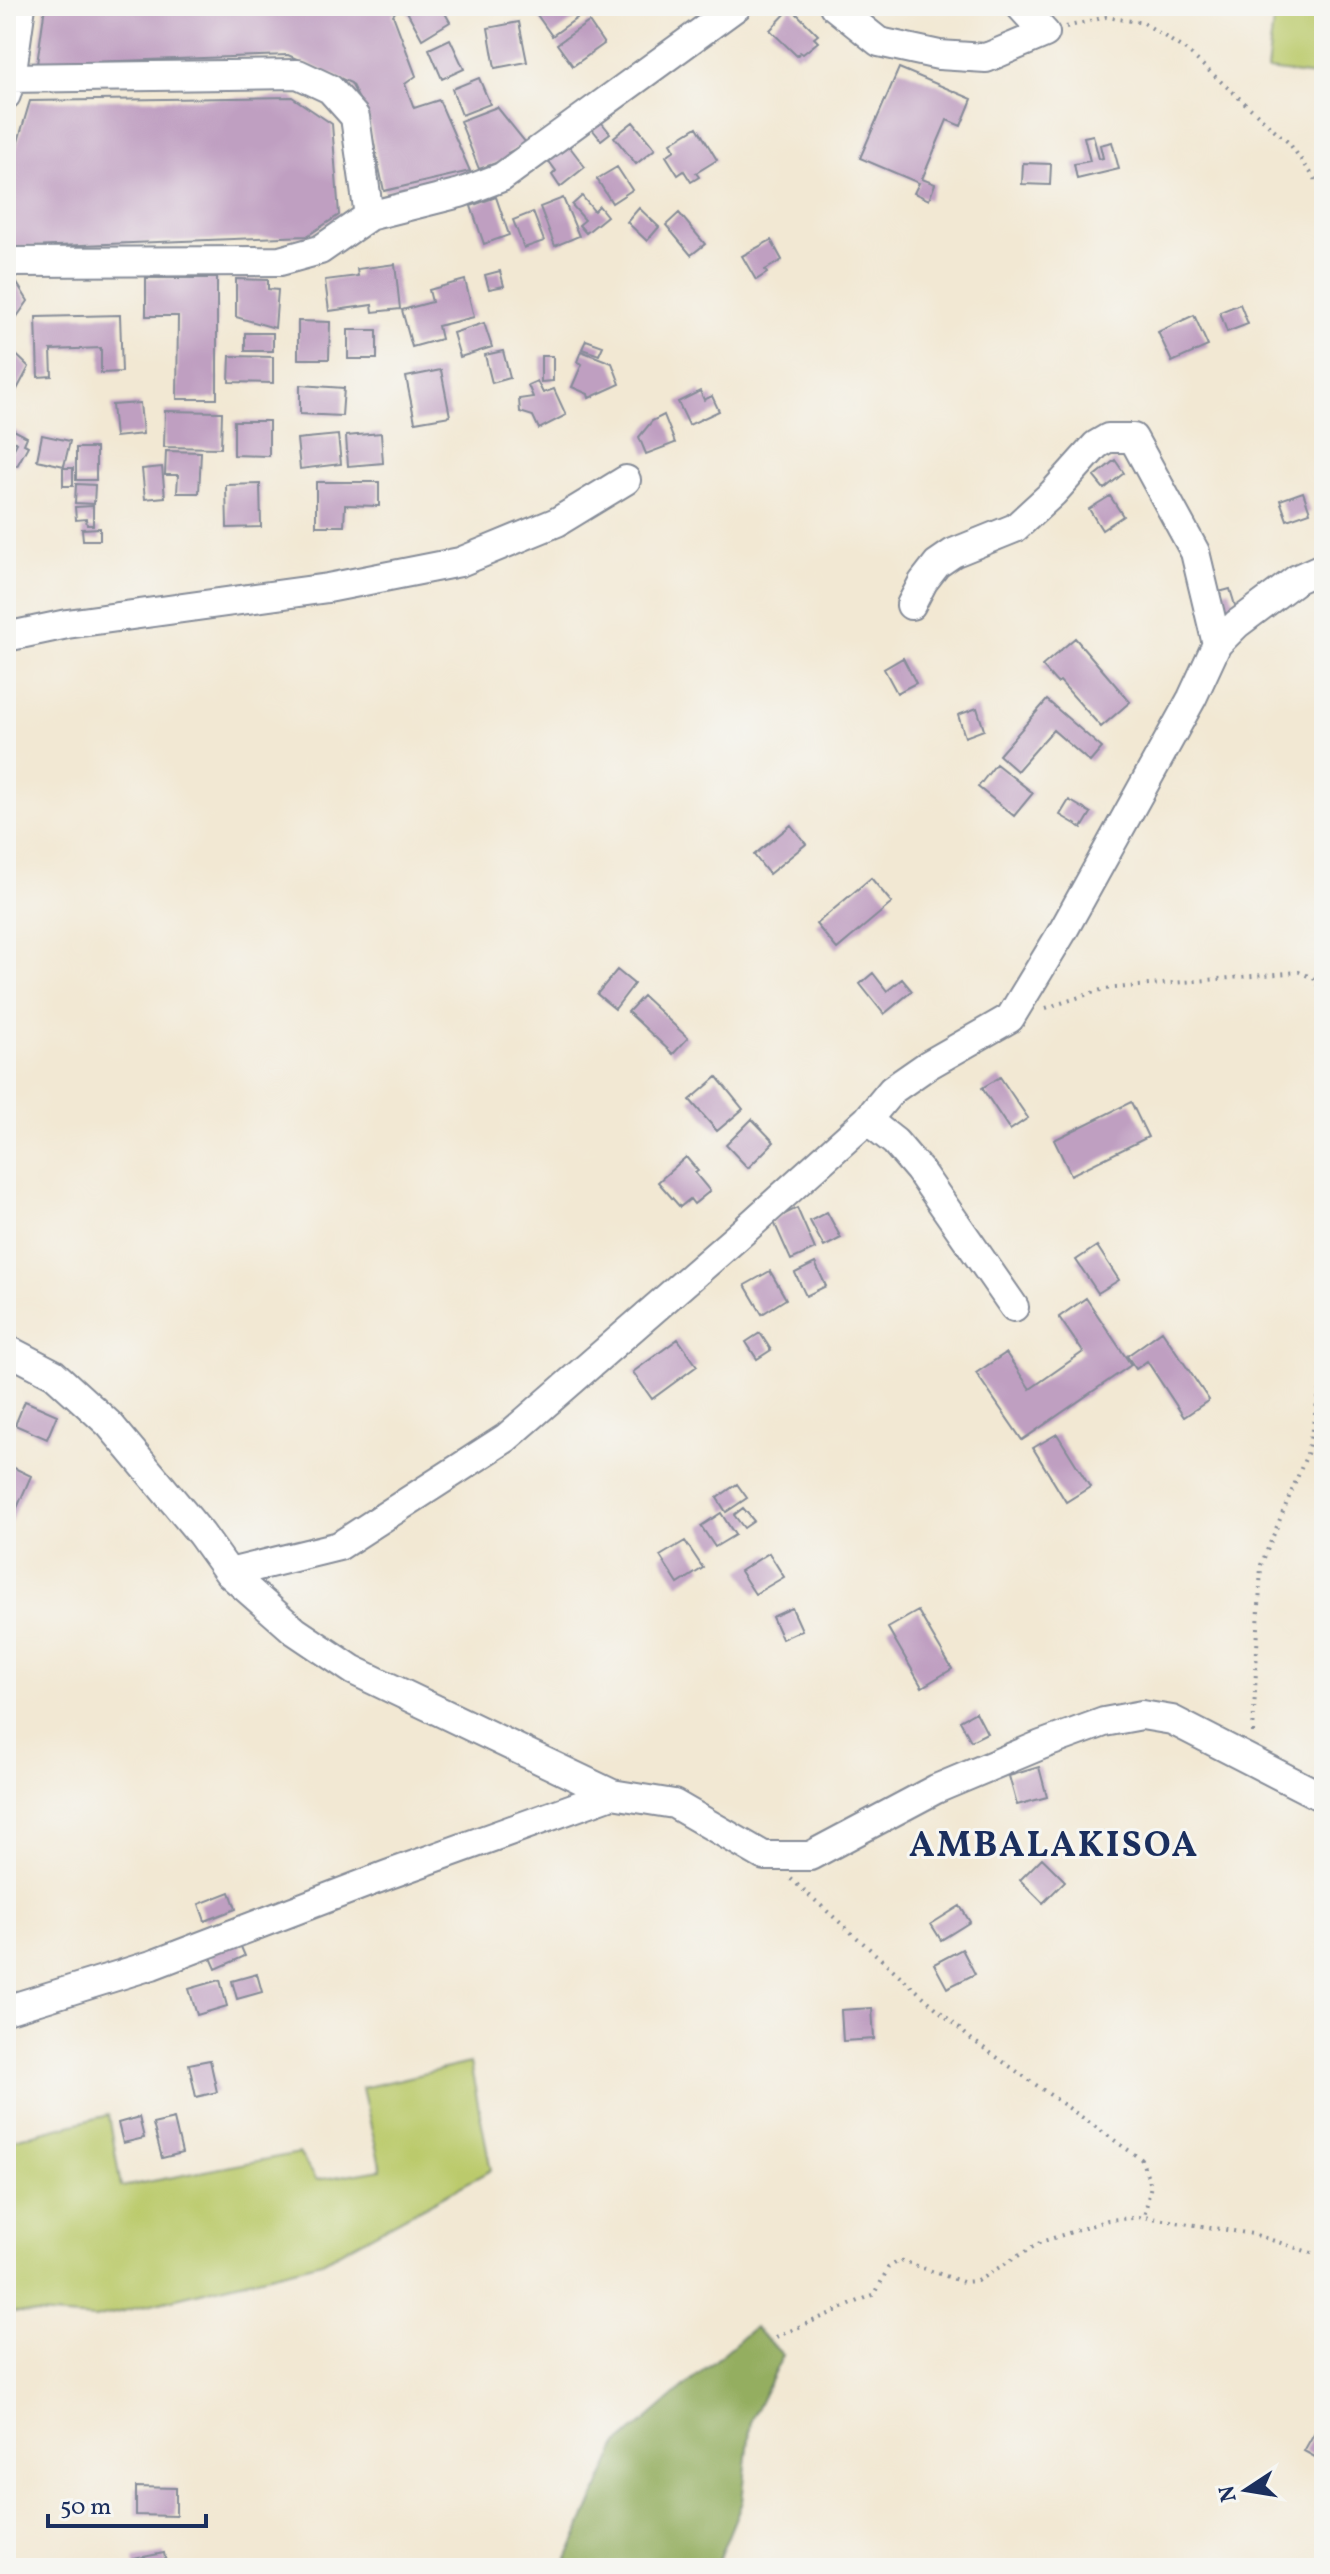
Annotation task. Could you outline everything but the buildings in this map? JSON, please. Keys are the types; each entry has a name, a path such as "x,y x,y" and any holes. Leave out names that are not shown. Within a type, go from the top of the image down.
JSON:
{"street":[{"path":"21,6 8,83 298,74 330,89 355,117 369,216"},
{"path":"6,262 280,261 320,250 369,216 460,193 502,177 737,6"},
{"path":"834,6 879,42 939,55 986,58 1045,33 1020,6"},
{"path":"911,605 937,564 953,553 1015,528 1053,493 1096,445 1108,438 1133,438 1140,445 1195,552 1217,644"},
{"path":"6,637 67,624 328,588 460,562 557,522 626,480"},
{"path":"229,1573 339,1546 506,1438 867,1120 892,1090 928,1065 1010,1018 1079,902 1192,698 1217,644 1237,624 1297,579 1324,567"},
{"path":"867,1120 895,1142 919,1170 1014,1307"},
{"path":"6,1349 54,1374 110,1425 201,1534 229,1573 295,1631 353,1670 612,1794 674,1804 764,1856 810,1856 936,1789 1104,1722 1142,1715 1172,1720 1324,1798"},
{"path":"6,2010 152,1965 387,1875 612,1794"}],"path":[{"path":"1045,33 1106,17 1144,23 1187,51 1289,143 1324,191"},
{"path":"1010,1018 1104,989 1299,972 1315,979 1324,1000"},
{"path":"1251,1760 1261,1565 1307,1454 1324,1370"},
{"path":"764,1856 971,2039 1141,2159 1151,2185 1144,2217"},
{"path":"776,2337 875,2294 888,2268 900,2260 963,2282 977,2281 1041,2242 1108,2220 1144,2217 1253,2234 1324,2257"}],"green space":[{"path":"1275,6 1324,6 1324,77 1267,70"},
{"path":"470,2063 491,2170 322,2262 95,2318 6,2312 6,2141 109,2115 121,2187 299,2153 317,2180 381,2169 362,2088"},
{"path":"754,2327 783,2355 751,2420 742,2502 715,2568 563,2568 618,2444"}],"district":[{"name":"AMBALAKISOA","path":"1054,1843"}]}
